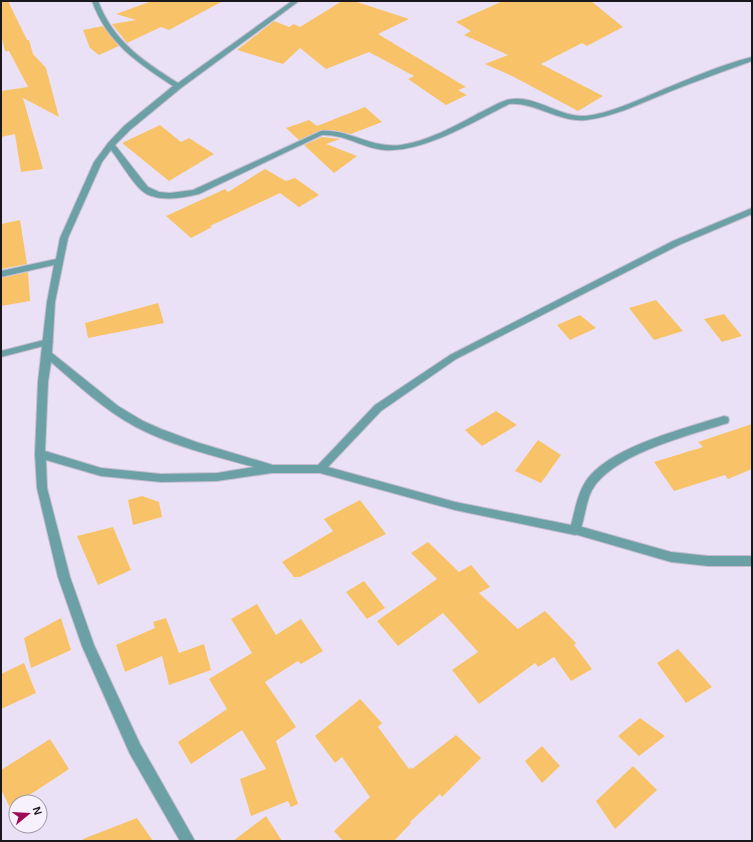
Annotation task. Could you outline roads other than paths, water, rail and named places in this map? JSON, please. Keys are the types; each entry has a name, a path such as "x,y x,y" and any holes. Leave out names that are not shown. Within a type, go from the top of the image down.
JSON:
{"street":[{"path":"95,1 103,22 125,48 144,64 178,86"},
{"path":"188,841 135,749 88,646 64,577 42,488 40,454 43,382 48,354 51,302 58,261 64,238 98,162 111,145 127,128 178,86 296,1"},
{"path":"111,145 145,189 158,195 180,196 196,192 321,133 337,132 373,146 385,148 409,146 426,141 508,102 516,101 528,102 570,117 578,118 594,116 637,102 752,59"},
{"path":"320,469 378,408 453,357 676,243 752,211"},
{"path":"1,274 58,261"},
{"path":"1,354 48,342"},
{"path":"48,354 124,415 146,427 172,438 272,469"},
{"path":"575,530 591,482 605,470 626,457 652,445 724,420"},
{"path":"40,454 100,472 161,478 217,477 272,469 320,469 455,506 575,530 671,557 708,561 752,561"}]}
